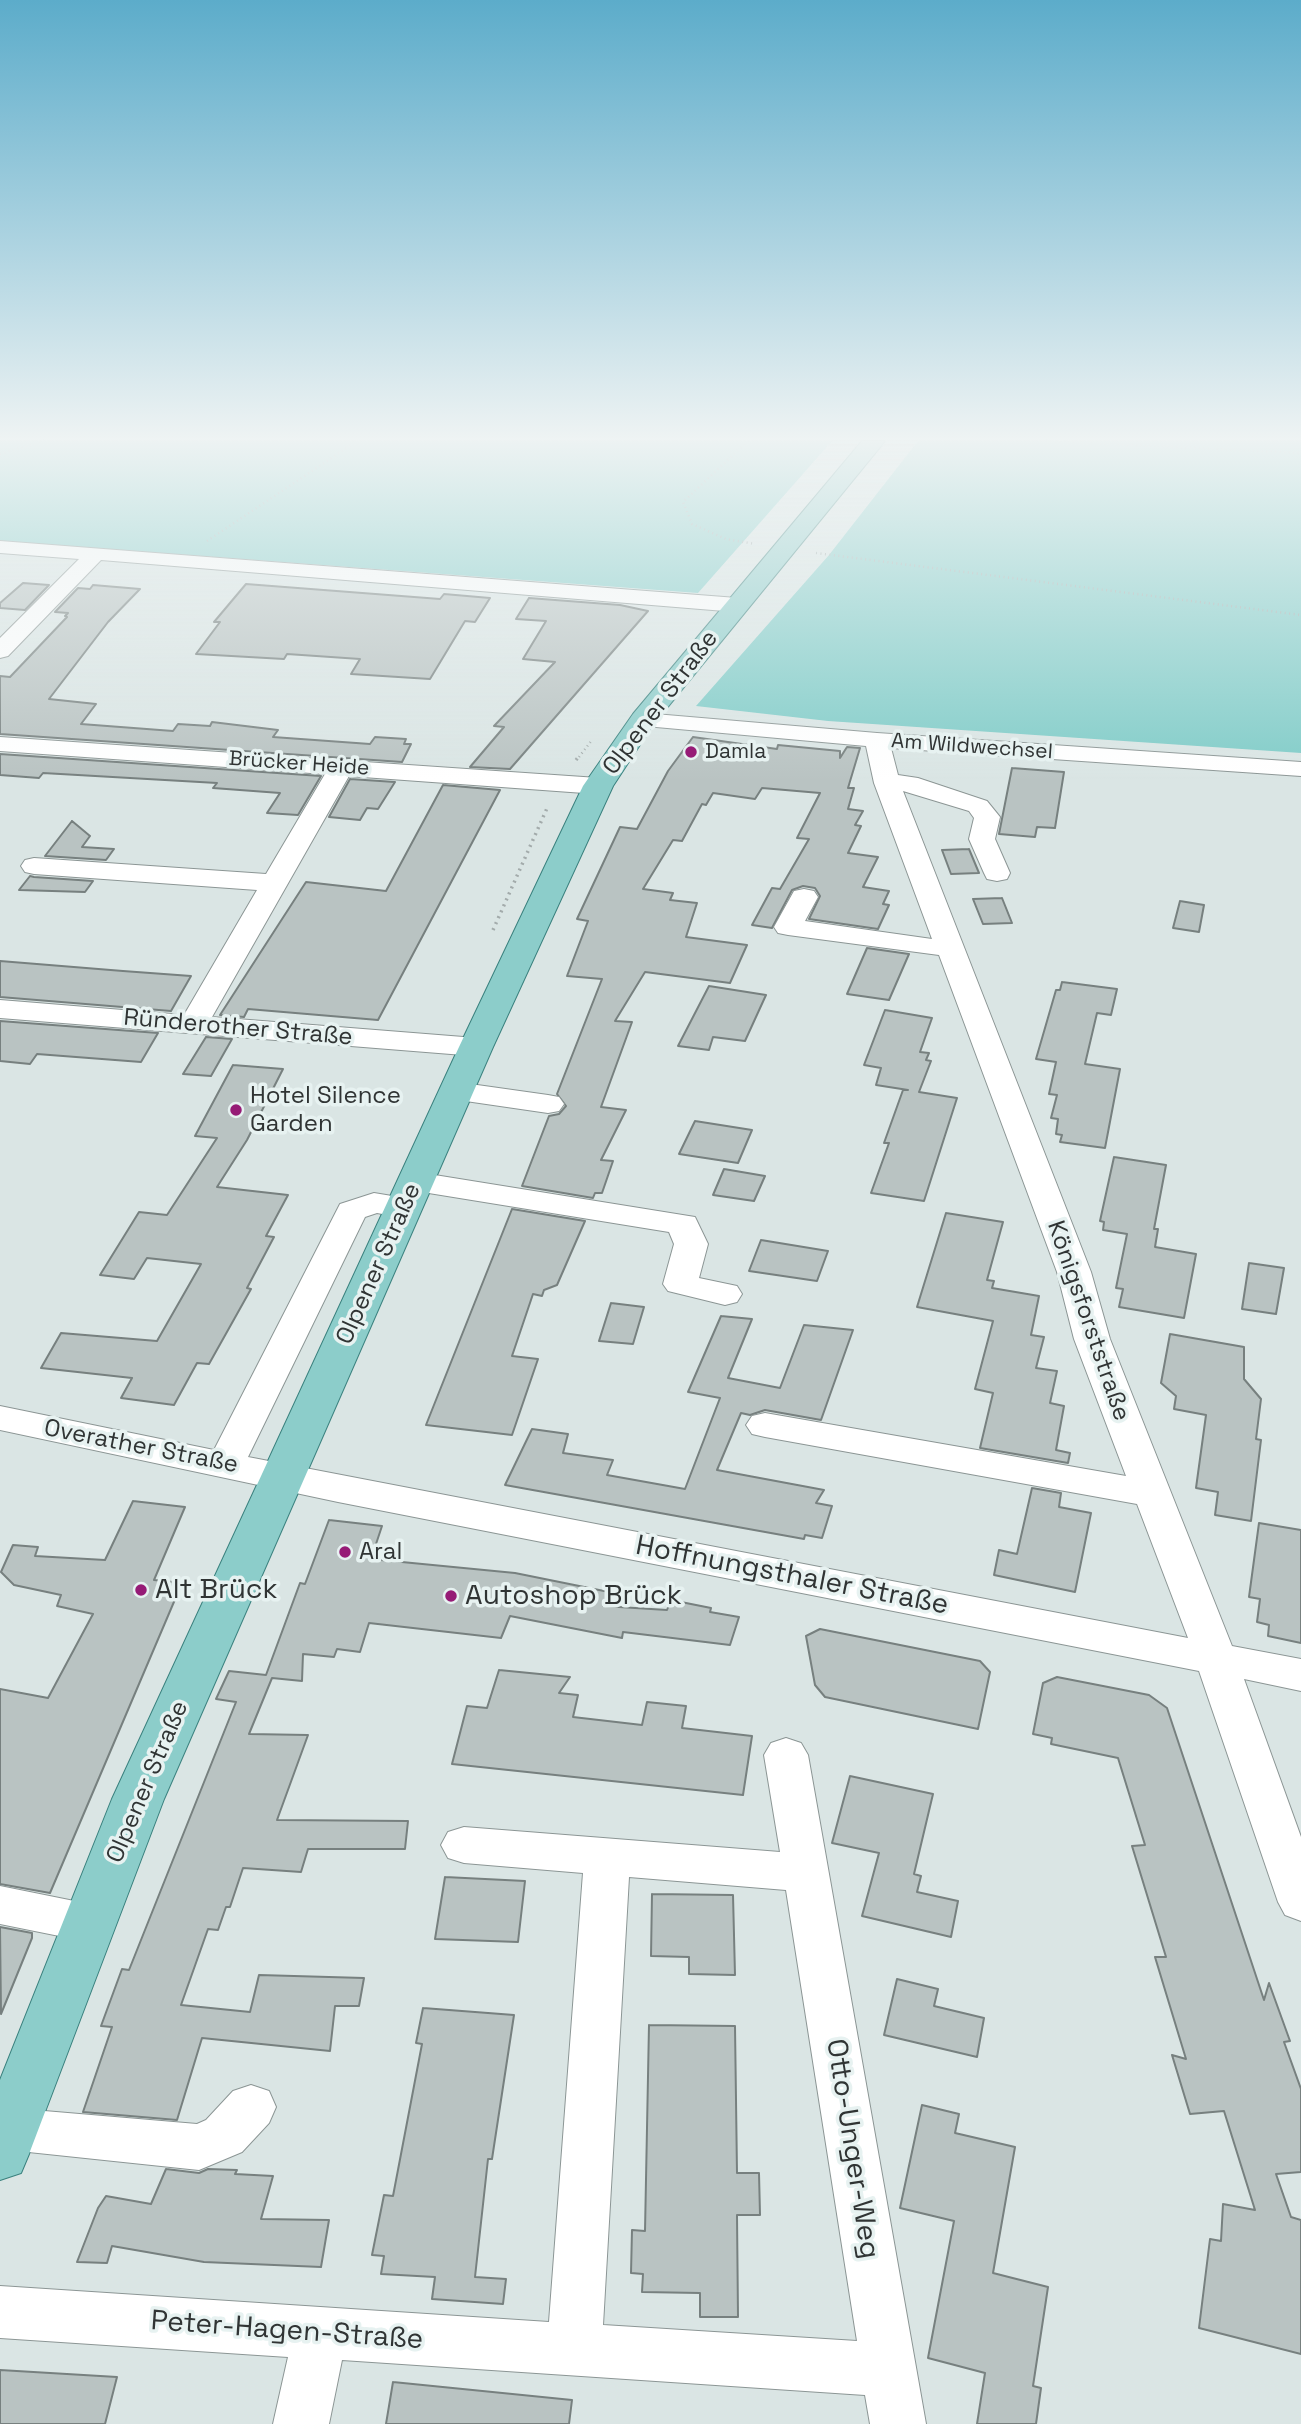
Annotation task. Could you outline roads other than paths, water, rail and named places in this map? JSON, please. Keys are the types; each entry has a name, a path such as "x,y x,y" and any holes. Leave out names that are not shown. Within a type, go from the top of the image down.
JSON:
{"main road":[{"name":"Olpener Straße","path":"6,2130 138,1799 456,1091 598,786 643,720 779,554"}],"street":[{"path":"0,651 95,554"},
{"path":"97,554 737,605"},
{"name":"Am Wildwechsel","path":"643,720 877,740 1301,769"},
{"name":"Königsforststraße","path":"877,740 887,783 1074,1272 1088,1329 1216,1658 1301,1902"},
{"name":"Brücker Heide","path":"0,744 598,786"},
{"path":"193,1024 342,766"},
{"path":"887,783 909,783 978,806 987,817 982,839 997,873"},
{"path":"34,866 274,883"},
{"path":"804,897 788,927 930,947 949,947"},
{"name":"Ründerother Straße","path":"0,1009 476,1047"},
{"path":"456,1091 548,1104"},
{"path":"226,1464 352,1211 374,1203 410,1195 682,1224 691,1244 680,1284 725,1294"},
{"name":"Overather Straße","path":"0,1418 282,1478"},
{"path":"765,1425 1151,1493"},
{"name":"Hoffnungsthaler Straße","path":"282,1478 1301,1675"},
{"name":"Otto-Unger-Weg","path":"786,1755 898,2424"},
{"path":"464,1846 806,1873"},
{"path":"575,2350 607,1857"},
{"path":"0,1905 89,1923"},
{"path":"6,2130 198,2147 224,2136 251,2107"},
{"name":"Peter-Hagen-Straße","path":"0,2312 888,2370"},
{"path":"301,2424 320,2333"}],"place":[{"name":"Damla","path":"691,752"},
{"name":"Hotel Silence Garden","path":"236,1110"},
{"name":"Aral","path":"345,1552"},
{"name":"Alt Brück","path":"141,1590"},
{"name":"Autoshop Brück","path":"451,1596"}]}
